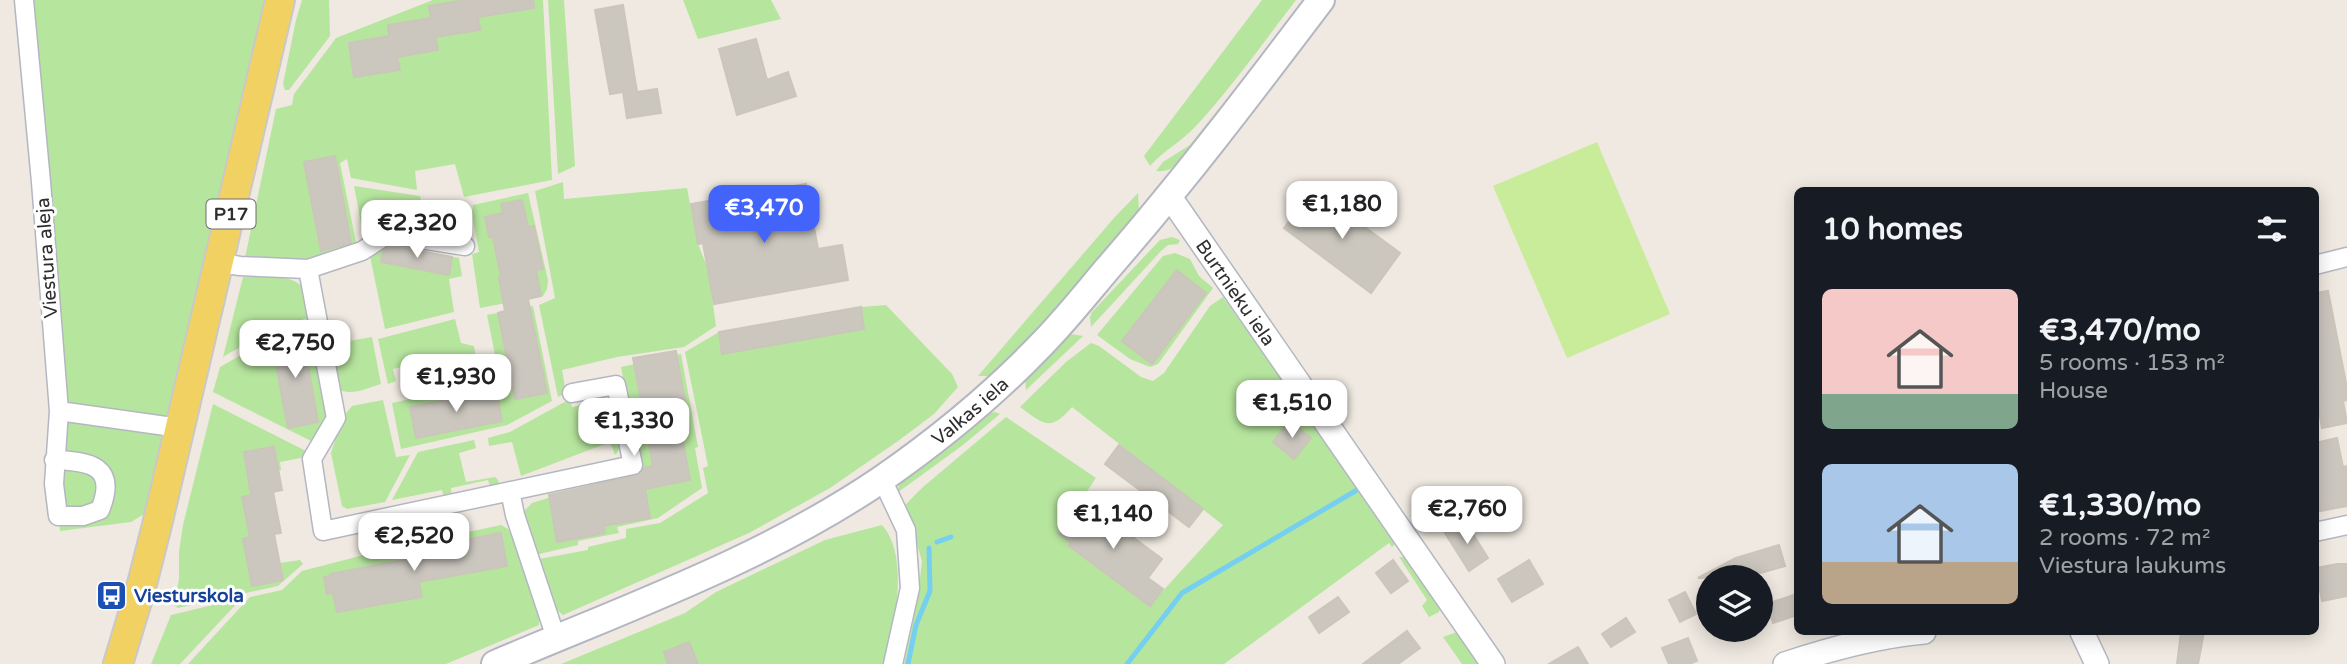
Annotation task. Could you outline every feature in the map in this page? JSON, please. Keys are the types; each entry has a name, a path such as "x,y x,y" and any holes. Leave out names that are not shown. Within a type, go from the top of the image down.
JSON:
{"main road":[{"name":"P17","path":"118,664 141,588 280,0"},
{"name":"Valkas iela","path":"495,664 701,578 771,545 882,479 982,401 1041,346 1170,197 1321,0"}],"street":[{"name":"Viestura aleja","path":"23,0 59,411 54,460 58,516 83,516 100,509 107,492 104,478 96,467 81,460 54,460"},
{"name":"Burtnieku iela","path":"1170,197 1493,664"},
{"path":"219,263 308,269 362,251 388,234 465,246"},
{"path":"2319,264 2347,257"},
{"path":"308,269 336,418 312,459 323,531 633,465 616,385 572,393"},
{"path":"59,411 134,419 180,428"},
{"path":"882,479 906,530 910,588 893,664"},
{"path":"510,491 515,515 556,638"},
{"path":"2319,530 2347,525"},
{"path":"1785,664 1899,635"},
{"path":"2083,635 2097,664"}],"green space":[{"path":"25,0 280,0 162,503 131,522 60,531"},
{"path":"302,0 329,0 330,36 289,90 285,90 283,84"},
{"path":"433,0 543,0 552,180 464,197 455,164 415,171 417,190 351,178 347,159 340,163 357,247 324,260 245,258 276,109 292,105 294,94 336,38"},
{"path":"548,0 564,0 575,166 558,174"},
{"path":"683,0 771,0 781,19 698,39"},
{"path":"1262,0 1296,0 1209,112 1150,166 1144,156"},
{"path":"1305,0 1309,0 1179,162 1169,169 1156,171 1163,162 1190,145"},
{"path":"1597,142 1670,314 1567,358 1493,186"},
{"path":"563,182 564,199 687,188 698,244 708,269 716,326 684,347 617,357 562,370 566,393 558,397 539,305 555,298 535,191"},
{"path":"354,186 420,196 428,231 392,225 364,239"},
{"path":"528,193 548,280 547,289 543,296 480,308 472,254 479,252 472,214 473,205"},
{"path":"1138,193 1139,210 1131,226 1057,316 990,376 978,376 1114,218"},
{"path":"1172,237 1180,240 1178,244 1168,245 1161,251 1091,327 1092,312 1160,240"},
{"path":"384,244 459,258 462,276 449,279 454,312 385,329 370,256"},
{"path":"1175,253 1190,259 1199,276 1213,288 1158,364 1150,367 1130,359 1097,335 1163,256"},
{"path":"243,277 279,277 296,282 306,294 310,317 260,335 223,357"},
{"path":"1223,297 1397,542 1392,547 1389,543 1224,664 904,664 917,603 922,561 910,521 901,509 1006,417 1096,478 1058,533 1071,543 1069,547 1150,605 1223,525 1072,407 1058,420 1047,423 1020,407 1066,362 1091,343 1141,377 1153,381 1164,373 1210,306"},
{"path":"886,305 952,374 958,387 934,414 830,488 749,533 563,615 557,610 539,559 588,550 588,547 626,538 626,529 660,523 708,493 703,468 708,466 685,352 719,332"},
{"path":"533,306 552,401 507,425 401,449 392,403 500,379 487,315"},
{"path":"455,319 461,343 474,346 474,363 465,366 462,354 393,369 396,381 388,384 378,339"},
{"path":"310,329 327,424 315,443 213,392 220,367 271,338"},
{"path":"1070,334 1083,336 1026,390 1025,377"},
{"path":"372,337 381,384 352,392 338,388 330,370 334,349 347,342"},
{"path":"681,354 698,447 695,448 702,488 658,518 617,527 619,533 578,541 578,545 535,555 525,516 525,510 532,503 640,469 621,367"},
{"path":"570,399 572,407 611,400 620,436 615,455 610,442 521,476 512,442 489,446 488,438 510,432"},
{"path":"383,400 396,457 410,455 385,502 347,509 342,506 331,453 337,434 352,406"},
{"path":"213,404 310,453 311,456 280,462 281,470 278,470 274,447 244,452 251,495 242,497 250,537 243,539 252,585 282,580 280,563 300,560 303,564 278,586 178,608 174,605 183,525"},
{"path":"985,414 1000,414 897,493 900,482"},
{"path":"474,440 476,448 459,453 466,482 495,477 501,490 492,493 488,480 451,488 452,499 445,502 442,490 392,500 418,452"},
{"path":"501,525 508,529 513,539 539,625 446,664 188,664 250,597 282,590 302,571 383,550"},
{"path":"882,525 891,538 898,573 896,611 886,664 561,664 685,613 716,592 825,540"},
{"path":"1399,557 1405,557 1410,562 1440,608 1439,612 1429,617 1422,606 1427,600"},
{"path":"242,598 180,664 151,664 171,615"},
{"path":"1457,632 1480,664 1462,664 1443,637"}],"building":[{"path":"465,0 533,0 534,8 478,17 480,30 435,37 438,50 397,57 400,70 354,77 349,43 389,36 388,25 431,18 429,6"},
{"path":"623,5 637,92 657,89 661,113 627,118 623,92 610,94 595,10"},
{"path":"756,39 767,80 788,72 796,96 737,115 719,49"},
{"path":"335,156 351,243 321,251 304,162"},
{"path":"806,184 818,249 842,245 848,280 714,304 703,243 698,244 691,204"},
{"path":"1313,189 1400,253 1371,293 1284,228"},
{"path":"522,200 528,227 534,226 543,269 536,270 541,296 528,299 547,393 515,399 498,313 505,311 499,278 501,277 493,237 489,237 485,217 503,213 501,204"},
{"path":"391,246 452,257 449,275 381,262 383,251"},
{"path":"1177,270 1206,293 1152,364 1122,341"},
{"path":"2328,291 2347,388 2347,400 2343,401 2347,423 2322,428 2319,412 2319,292"},
{"path":"861,307 864,329 722,354 719,332"},
{"path":"302,332 318,422 288,428 271,338"},
{"path":"676,351 690,429 681,431 690,480 645,489 650,518 603,526 605,533 557,542 549,495 635,476 644,468 653,466 633,358"},
{"path":"496,390 502,421 416,438 410,407"},
{"path":"1289,421 1311,438 1294,459 1273,442"},
{"path":"2337,438 2343,467 2347,466 2347,506 2319,511 2319,442"},
{"path":"1119,445 1203,509 1189,527 1105,464"},
{"path":"274,447 282,490 273,492 281,533 274,534 283,580 252,586 243,539 250,537 242,497 251,495 244,452"},
{"path":"1083,500 1162,559 1148,578 1163,589 1150,606 1069,546 1071,543 1058,533"},
{"path":"1464,520 1488,558 1469,571 1445,533"},
{"path":"501,533 507,566 419,582 422,597 337,612 333,593 327,594 324,577 330,574 414,558 413,550"},
{"path":"1779,545 1785,566 1773,569 1773,565 1723,565 1736,558"},
{"path":"1393,560 1408,581 1391,593 1376,573"},
{"path":"1529,560 1543,584 1512,602 1498,579"},
{"path":"2347,564 2347,596 2322,601 2319,567"},
{"path":"1685,592 1696,614 1680,622 1669,600"},
{"path":"1794,595 1794,616 1773,623 1773,602"},
{"path":"1338,597 1349,612 1319,633 1309,617"},
{"path":"1626,618 1635,632 1611,647 1602,634"},
{"path":"1407,631 1420,648 1398,664 1363,664"},
{"path":"2181,635 2203,635 2198,664 2177,664"},
{"path":"1688,638 1697,661 1689,664 1669,664 1662,648"},
{"path":"689,642 698,664 668,664 664,652"},
{"path":"1578,647 1588,664 1549,664"}],"waterway":[{"path":"1127,664 1182,593 1357,490"},
{"path":"937,542 951,537"},
{"path":"908,664 916,625 930,591 929,548"}],"place":[{"name":"Viesturskola","path":"111,595"}]}
